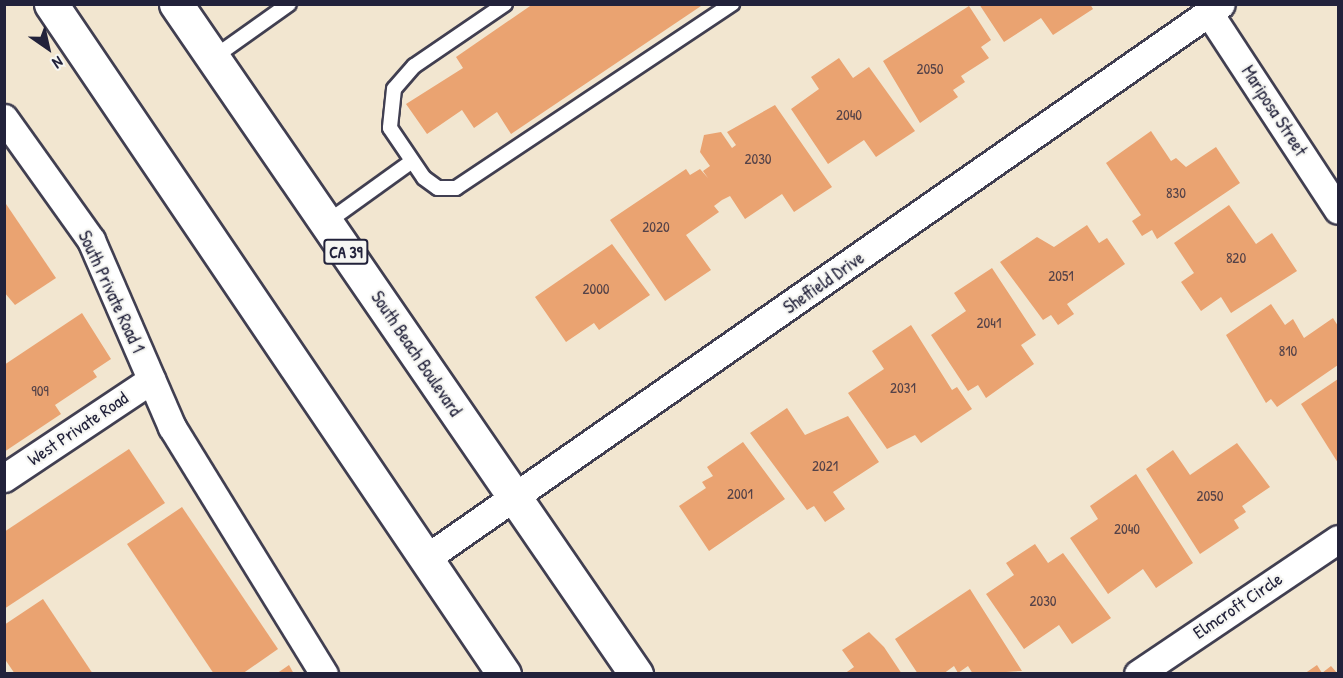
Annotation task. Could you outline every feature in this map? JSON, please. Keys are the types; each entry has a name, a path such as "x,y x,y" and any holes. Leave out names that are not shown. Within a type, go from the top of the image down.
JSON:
{"main road":[{"path":"51,4 504,674"},
{"name":"South Beach Boulevard","path":"176,4 636,674"}],"street":[{"name":"Sheffield Drive","path":"425,559 516,500 1215,9"},
{"name":"Mariposa Street","path":"1215,9 1338,210"},
{"name":"South Private Road 1","path":"4,118 91,240 172,427 324,674"},
{"name":"West Private Road","path":"4,478 151,380"},
{"name":"Elmcroft Circle","path":"1138,674 1338,539"}],"lane":[{"path":"213,58 290,4"},
{"path":"505,4 414,66 394,89 390,128 411,162 438,188 456,188 732,4"},
{"path":"326,223 411,162"}],"building":[{"path":"533,4 704,4 511,134 497,112 474,128 462,110 427,134 406,104 463,68 456,57"},
{"path":"979,4 1090,4 1093,9 1053,35 1041,18 1004,42"},
{"path":"969,6 991,40 981,47 989,58 961,76 965,82 953,90 958,97 920,123 883,61"},
{"path":"839,58 853,78 869,67 915,131 876,157 864,140 828,164 791,109 819,89 811,77"},
{"path":"775,105 832,187 794,212 782,194 745,219 730,196 722,200 714,206 719,212 686,235 711,270 665,301 610,220 686,169 690,175 700,169 708,178 703,171 710,166 700,152 704,135 721,132 732,148 736,145 727,132"},
{"path":"1151,131 1171,161 1176,158 1186,167 1216,147 1240,183 1157,239 1152,230 1142,236 1132,221 1141,215 1106,163"},
{"path":"4,201 56,278 15,305 4,292"},
{"path":"1229,205 1256,244 1272,233 1297,271 1231,313 1221,297 1201,311 1181,282 1194,273 1174,243"},
{"path":"1087,225 1099,243 1107,238 1125,264 1067,304 1074,314 1058,325 1051,315 1043,320 1000,262 1037,237 1054,247"},
{"path":"612,244 650,295 599,330 594,323 566,342 535,297"},
{"path":"992,268 1036,335 1021,345 1034,364 986,398 978,385 968,391 931,335 966,311 954,293"},
{"path":"1271,304 1285,325 1293,319 1304,338 1333,318 1338,326 1338,365 1277,407 1271,399 1266,403 1226,335"},
{"path":"82,313 111,359 93,371 97,377 55,405 61,414 4,452 4,365"},
{"path":"911,325 952,390 957,387 972,409 921,443 915,435 887,449 848,393 884,369 872,351"},
{"path":"1338,379 1338,463 1301,404"},
{"path":"787,408 805,435 848,416 879,462 833,492 845,509 825,522 814,506 807,510 750,433"},
{"path":"743,442 785,499 709,551 679,506 706,488 702,482 713,476 707,467"},
{"path":"1237,443 1270,487 1242,506 1246,512 1234,520 1239,528 1200,554 1146,469 1173,450 1190,475"},
{"path":"129,449 165,503 4,609 4,532"},
{"path":"1136,474 1193,563 1156,588 1143,569 1108,594 1070,538 1098,519 1090,506"},
{"path":"182,507 278,649 242,674 214,674 127,544"},
{"path":"1035,544 1048,563 1063,553 1111,618 1072,644 1059,625 1024,649 986,594 1014,575 1006,563"},
{"path":"970,589 1022,671 973,674 968,666 958,673 954,666 943,674 918,674 895,639"},
{"path":"43,599 93,674 15,674 4,658 4,625"},
{"path":"869,632 884,647 902,674 844,674 854,667 842,650"},
{"path":"289,665 294,674 276,674"},
{"path":"1317,665 1322,673 1331,666 1338,674 1304,674"}]}
